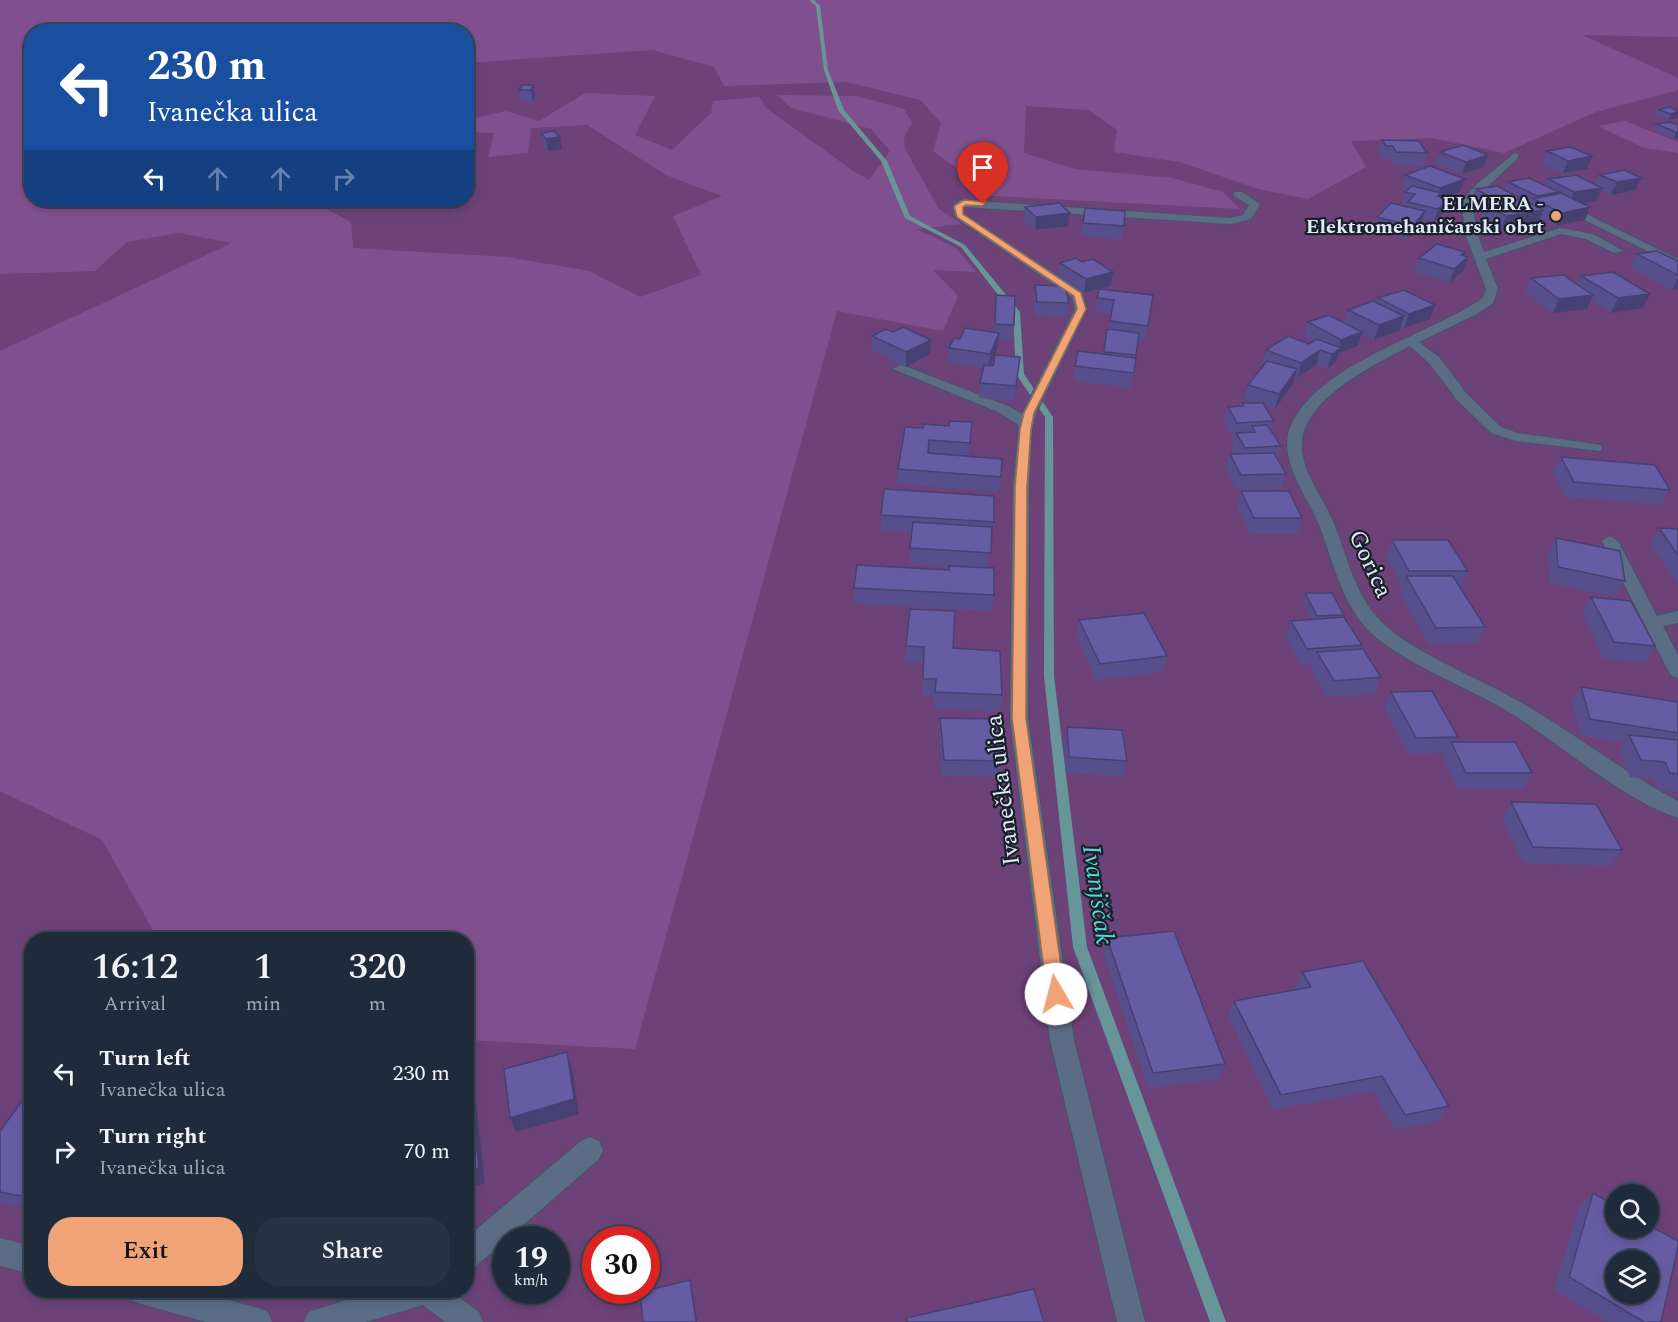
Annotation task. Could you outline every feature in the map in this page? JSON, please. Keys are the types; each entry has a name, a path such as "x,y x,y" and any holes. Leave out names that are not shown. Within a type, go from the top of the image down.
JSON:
{"street":[{"name":"Gorica","path":"1515,156 1502,177 1472,193 1466,202 1472,236 1482,257 1492,289 1489,300 1473,312 1343,380 1317,399 1298,423 1294,446 1302,478 1321,514 1362,610 1382,633 1405,648 1530,716 1617,777 1678,810"},
{"name":"Ivanečka ulica","path":"1131,1322 1062,1040 1019,718 1021,487 1028,418 1081,309 1078,295 959,215 958,206 964,202 1231,221 1248,217 1255,204 1238,194"},
{"path":"1550,199 1678,263"},
{"path":"1482,257 1560,231 1589,236 1618,251"},
{"path":"1412,342 1435,361 1462,397 1496,430 1515,437 1595,448"},
{"path":"900,369 1028,418"},
{"path":"1610,542 1678,672"},
{"path":"1651,623 1678,617"},
{"path":"474,1249 590,1150"},
{"path":"0,1252 24,1258"},
{"path":"170,1298 258,1322"},
{"path":"318,1322 400,1298"},
{"path":"438,1298 469,1322"}],"shaded area":[{"path":"0,0 1678,0 1678,1322 0,1322"},
{"path":"0,0 1678,0 1678,37 1582,35 1678,78 1678,90 1596,112 1504,153 1432,138 1351,141 1366,167 1308,199 1258,189 1180,162 1114,152 1117,130 1089,110 1026,106 1024,153 1075,169 1172,178 1223,192 1240,209 975,195 968,177 933,151 941,123 920,100 846,82 724,86 714,67 652,50 474,63 474,24 24,24 24,207 323,207 351,222 353,248 508,257 589,271 640,297 701,275 673,216 722,196 666,175 587,125 531,128 528,153 488,157 494,133 474,132 474,118 506,111 539,121 585,93 655,96 635,135 672,150 711,113 713,101 760,97 765,107 853,171 869,180 890,151 871,129 791,108 777,95 857,96 904,109 912,123 904,138 905,149 939,209 962,224 917,229 956,248 976,272 933,270 958,296 943,331 837,311 635,1049 474,1040 474,932 154,932 102,840 0,791 0,351 232,243 179,233 127,242 95,271 0,274"},
{"path":"1625,121 1678,142 1678,153 1644,148 1598,126"}],"building":[{"path":"522,85 533,85 531,90 519,90"},
{"path":"1669,107 1678,112 1671,114 1659,110"},
{"path":"1671,122 1678,125 1678,132 1656,124"},
{"path":"554,131 560,137 546,139 541,133"},
{"path":"1382,140 1419,141 1427,153 1396,152 1393,146 1386,146"},
{"path":"1463,145 1488,155 1466,162 1440,152"},
{"path":"1570,147 1592,156 1568,161 1547,151"},
{"path":"1430,166 1465,179 1440,188 1405,175"},
{"path":"1624,170 1641,178 1617,182 1600,175"},
{"path":"1576,175 1602,188 1574,192 1548,179"},
{"path":"1529,178 1559,192 1537,196 1508,182"},
{"path":"1412,186 1441,193 1438,196 1449,199 1438,209 1408,202 1415,194 1405,192"},
{"path":"1497,186 1520,198 1498,201 1476,189"},
{"path":"1561,193 1590,207 1562,213 1533,199"},
{"path":"1522,199 1543,210 1506,216 1486,205"},
{"path":"1059,203 1070,213 1036,217 1025,207"},
{"path":"1391,203 1425,211 1413,226 1377,217"},
{"path":"1085,208 1125,211 1124,226 1083,223"},
{"path":"1437,244 1465,252 1461,255 1468,257 1454,269 1419,258"},
{"path":"1657,251 1678,261 1678,275 1637,254"},
{"path":"1076,258 1082,262 1093,259 1113,272 1086,279 1060,263"},
{"path":"1613,272 1650,294 1618,298 1581,276"},
{"path":"1563,275 1593,295 1559,299 1531,278"},
{"path":"1035,285 1065,286 1069,303 1037,302"},
{"path":"1099,289 1153,295 1148,326 1110,321 1114,300 1097,298"},
{"path":"1404,290 1435,305 1409,314 1378,298"},
{"path":"996,295 1015,296 1014,325 995,324"},
{"path":"1373,301 1404,316 1379,325 1348,310"},
{"path":"1329,315 1362,332 1341,340 1308,322"},
{"path":"903,327 931,340 906,352 872,336 886,329 893,332"},
{"path":"965,328 999,333 990,354 949,348 954,338 960,339"},
{"path":"1107,329 1139,333 1136,355 1104,352"},
{"path":"1288,336 1309,344 1317,339 1341,348 1332,354 1320,350 1301,363 1266,350"},
{"path":"1078,351 1136,358 1134,373 1075,366"},
{"path":"995,355 1020,357 1016,386 980,383 984,365 993,366"},
{"path":"1267,361 1297,369 1279,394 1248,385"},
{"path":"1243,403 1263,403 1274,421 1237,423 1228,407 1243,406"},
{"path":"950,421 972,422 970,443 929,440 928,453 1002,459 1001,477 898,469 905,427 923,428 924,424 949,426"},
{"path":"1267,425 1281,446 1245,448 1236,433 1255,432 1252,426"},
{"path":"1274,453 1286,474 1241,475 1230,454"},
{"path":"1561,457 1655,465 1670,490 1574,482"},
{"path":"884,489 994,496 994,522 881,515"},
{"path":"1241,491 1289,491 1302,518 1254,518"},
{"path":"913,522 992,527 991,553 910,548"},
{"path":"1659,528 1678,529 1678,555"},
{"path":"1556,538 1620,551 1625,581 1558,567"},
{"path":"1392,540 1448,540 1468,571 1409,571"},
{"path":"857,565 949,570 949,566 994,568 994,595 854,588"},
{"path":"1406,576 1453,576 1485,627 1436,628"},
{"path":"1305,593 1332,593 1344,615 1317,616"},
{"path":"1591,597 1631,601 1655,646 1614,642"},
{"path":"910,609 955,611 953,648 1000,651 1002,695 935,692 936,679 923,679 924,647 906,646"},
{"path":"1144,613 1167,656 1100,664 1079,620"},
{"path":"1344,617 1362,645 1307,649 1291,621"},
{"path":"1363,649 1381,677 1334,681 1317,652"},
{"path":"1581,687 1678,702 1678,733 1590,719"},
{"path":"1432,691 1458,737 1416,738 1391,692"},
{"path":"940,718 997,719 1001,761 944,760"},
{"path":"1067,727 1122,730 1127,761 1069,757"},
{"path":"1629,735 1678,740 1678,774 1670,773 1665,762 1641,760"},
{"path":"1451,742 1515,742 1532,773 1466,773"},
{"path":"1511,802 1596,804 1622,850 1533,847"},
{"path":"1174,931 1225,1064 1153,1073 1107,938"},
{"path":"1363,961 1449,1106 1405,1115 1382,1076 1281,1095 1234,1001 1311,987 1302,972"},
{"path":"567,1052 574,1099 510,1118 504,1069"},
{"path":"24,1098 24,1196 0,1192 0,1131"},
{"path":"474,1123 479,1168 474,1170"},
{"path":"1593,1193 1605,1200 1605,1238 1659,1238 1659,1231 1678,1241 1661,1322 1644,1322 1614,1304 1659,1304 1659,1250 1605,1250 1605,1299 1569,1277"},
{"path":"690,1280 696,1322 643,1322 641,1304 660,1304 660,1287"},
{"path":"1034,1289 1044,1322 907,1322 906,1318"}],"waterway":[{"name":"Ivanjščak","path":"811,0 818,6 826,70 841,110 884,161 907,217 963,246 1017,314 1020,374 1049,417 1049,676 1080,947 1218,1322"}],"place":[{"name":"ELMERA - Elektromehaničarski obrt","path":"1556,216"}],"route":[{"path":"983,204 964,202 958,206 959,215 1078,295 1081,309 1029,413 1025,429 1021,487 1019,718 1056,994"}]}
